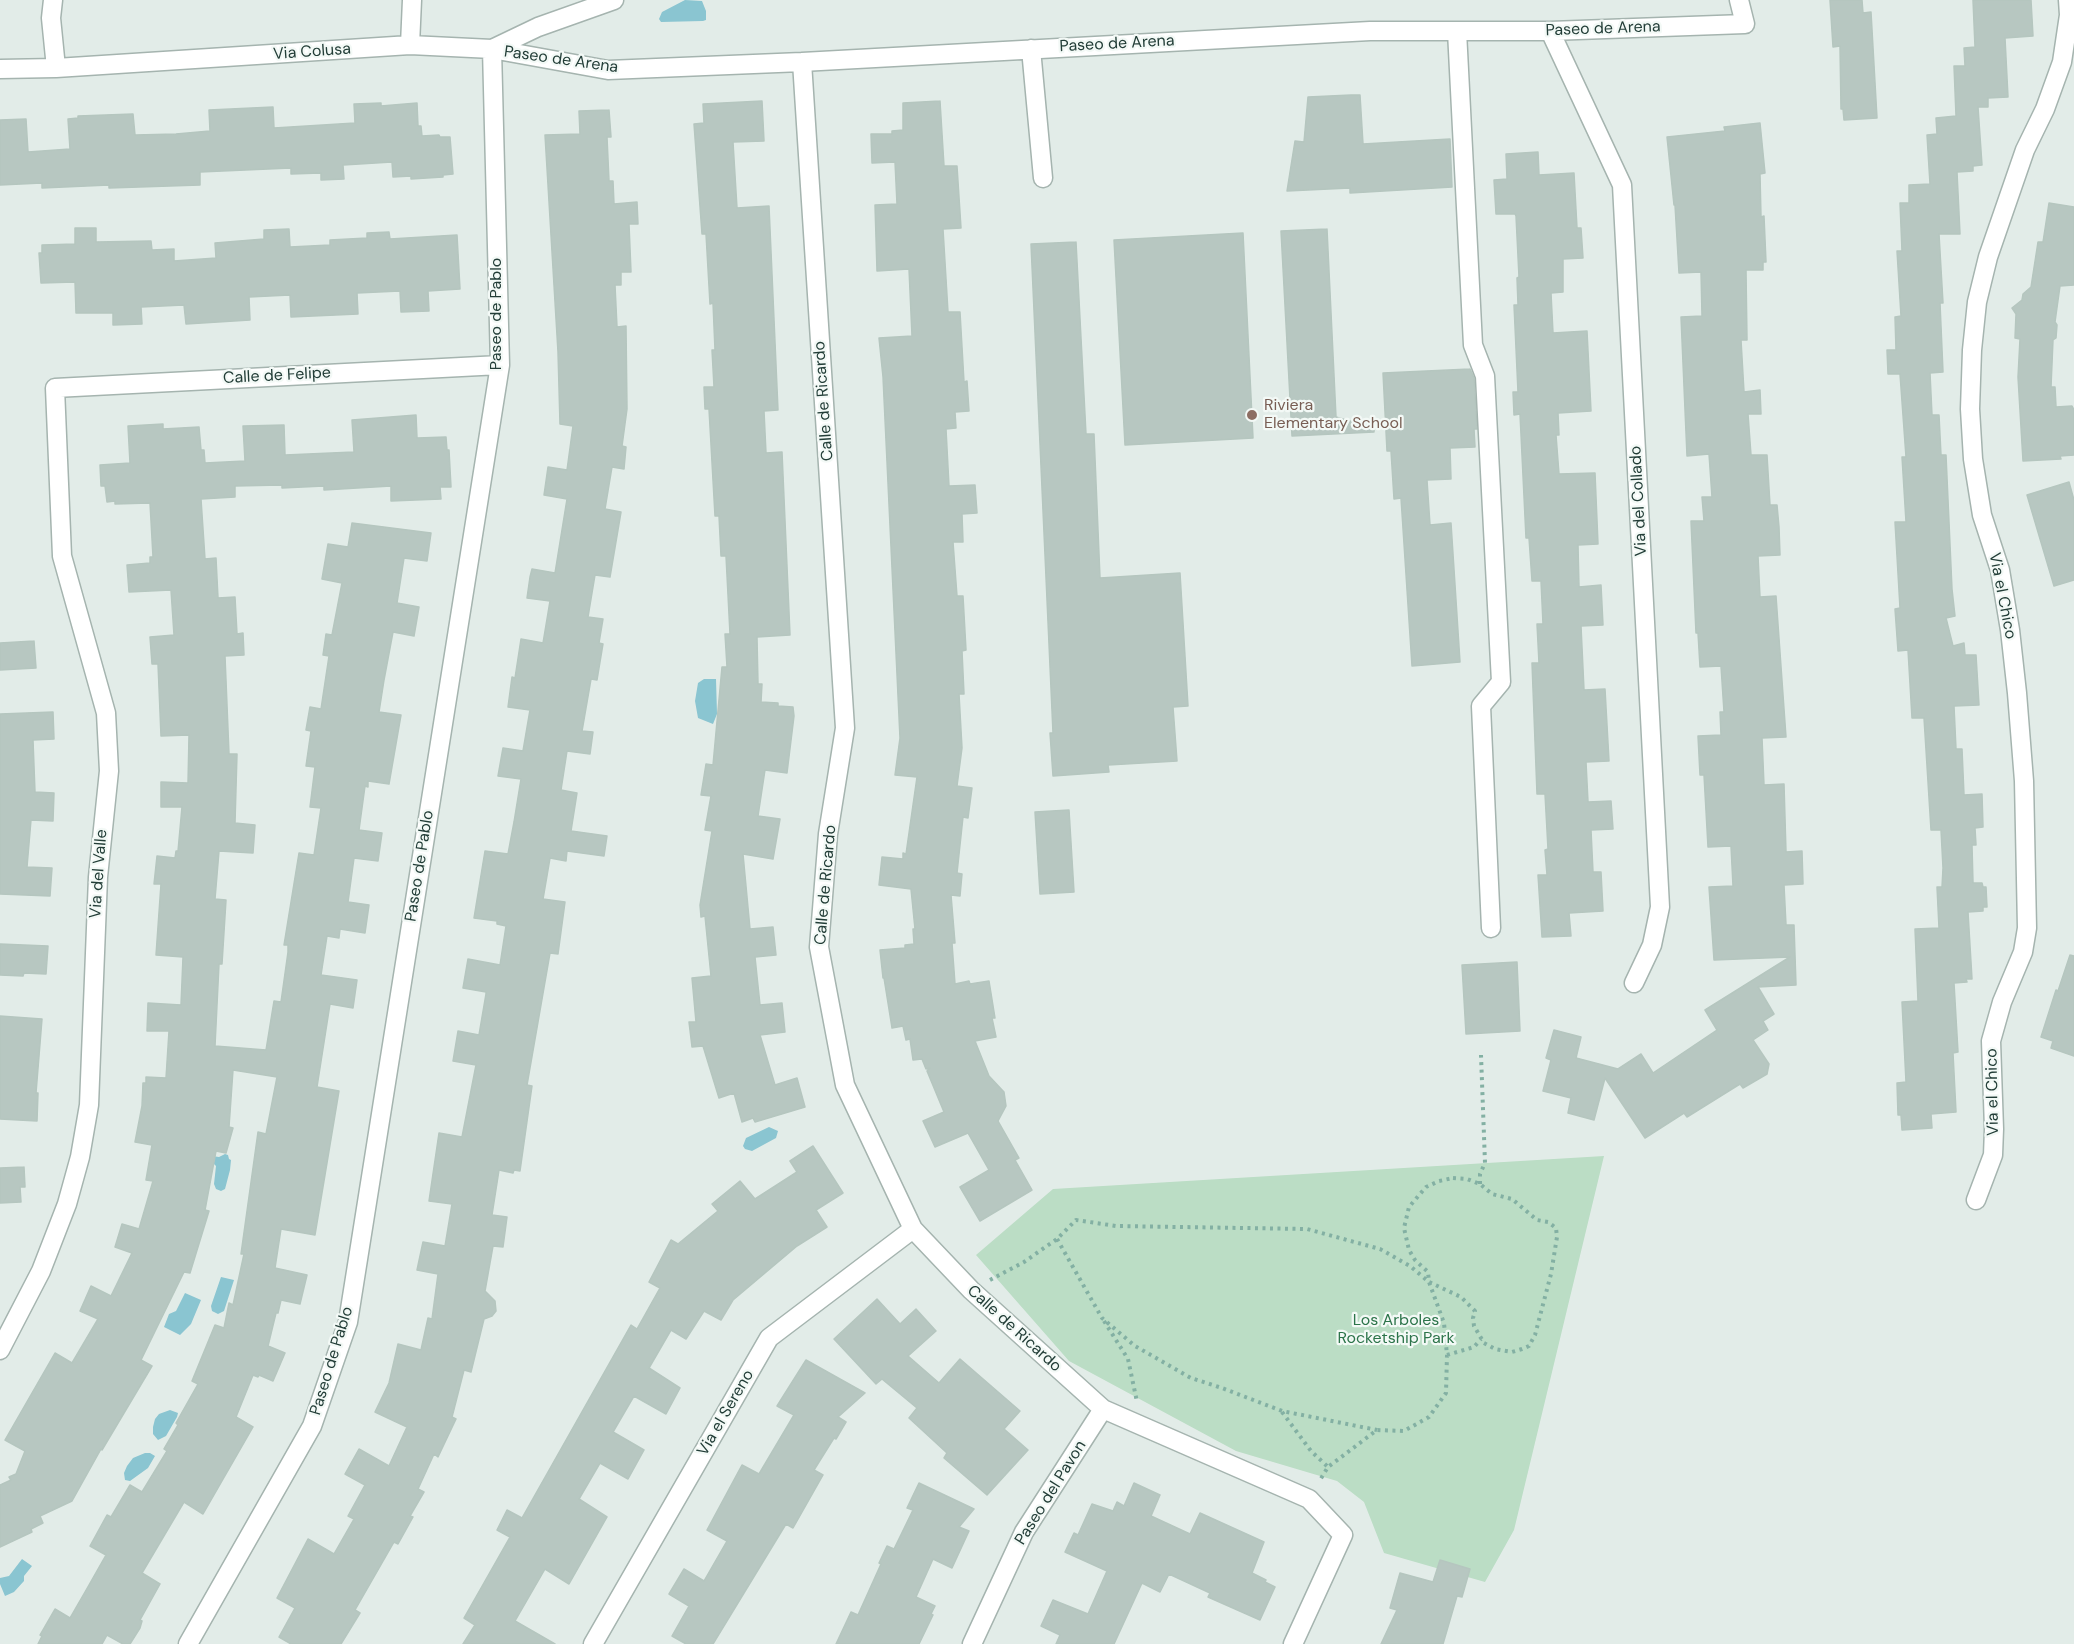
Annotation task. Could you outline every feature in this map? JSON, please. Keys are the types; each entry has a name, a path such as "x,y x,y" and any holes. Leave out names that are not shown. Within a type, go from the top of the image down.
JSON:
{"street":[{"path":"53,0 51,18 56,68"},
{"path":"410,45 412,0"},
{"name":"Via Colusa","path":"0,69 56,68 410,45 492,49 538,27 614,0"},
{"name":"Paseo de Arena","path":"492,49 608,70 802,62 1358,31 1550,31 1745,24 1739,0"},
{"name":"Via el Chico","path":"1976,1200 1993,1155 1992,1041 2002,1002 2023,952 2027,928 2024,781 2017,693 2000,570 1982,515 1973,459 1970,409 1972,350 1977,302 1988,257 2025,150 2045,109 2062,62 2068,15 2067,0"},
{"path":"1457,31 1473,345 1485,376 1501,682 1481,706 1491,928"},
{"name":"Via del Collado","path":"1550,31 1622,185 1660,908 1652,945 1634,983"},
{"name":"Paseo de Pablo","path":"188,1644 312,1426 348,1322 500,364 492,49"},
{"path":"1031,49 1042,178"},
{"name":"Calle de Ricardo","path":"802,62 845,728 828,834 819,947 845,1085 913,1228 971,1290 1103,1409 1309,1500 1343,1535 1293,1644"},
{"name":"Calle de Felipe","path":"55,388 500,364"},
{"name":"Via del Valle","path":"0,1350 41,1271 67,1204 80,1157 89,1105 98,877 109,771 105,713 62,556 55,388"},
{"name":"Via el Sereno","path":"592,1644 769,1338 913,1228"},
{"name":"Paseo del Pavon","path":"972,1644 1024,1532 1103,1409"}],"path":[{"path":"1480,1184 1480,1174 1485,1163 1481,1055"},
{"path":"971,1290 1024,1262 1057,1239 1076,1220 1116,1226 1307,1229 1380,1249 1410,1266 1429,1282 1461,1297 1475,1311 1474,1326 1482,1339 1495,1349 1512,1352 1528,1346 1535,1335 1551,1274 1557,1237 1556,1228 1548,1222 1537,1220 1512,1199 1492,1194 1480,1184 1460,1178 1439,1181 1426,1187 1416,1197 1405,1218 1405,1238 1415,1260 1428,1272 1429,1282 1444,1323 1447,1355 1446,1393 1429,1417 1404,1431 1377,1430 1282,1411 1191,1378 1135,1346 1102,1318"},
{"path":"1057,1239 1128,1359 1137,1398 1138,1424"},
{"path":"1447,1355 1474,1347 1482,1339"},
{"path":"1282,1411 1311,1450 1328,1467"},
{"path":"1309,1500 1328,1467 1377,1430"}],"green space":[{"name":"Los Arboles Rocketship Park","path":"1604,1156 1514,1530 1485,1582 1384,1553 1364,1502 1337,1481 1236,1451 1069,1361 976,1255 1053,1189"}],"water":[{"path":"685,0 702,1 706,11 706,20 661,22 659,19 662,12"},
{"path":"704,679 716,679 717,714 713,724 698,718 695,701 698,683"},
{"path":"769,1127 778,1131 776,1138 752,1151 745,1149 743,1146 746,1138"},
{"path":"225,1154 231,1160 230,1170 225,1189 221,1191 216,1189 214,1184 216,1166 212,1162 212,1156 219,1157"},
{"path":"221,1277 234,1280 224,1311 218,1314 212,1311 211,1306"},
{"path":"185,1293 201,1300 191,1324 180,1335 164,1327 169,1314 176,1311"},
{"path":"170,1410 178,1413 177,1417 166,1436 158,1440 153,1434 155,1419 159,1414"},
{"path":"145,1453 155,1456 148,1468 130,1481 125,1480 124,1473 127,1466 133,1458"},
{"path":"22,1559 32,1566 24,1576 24,1581 14,1592 5,1596 0,1578 9,1576"}],"building":[{"path":"1830,0 1862,0 1863,13 1871,12 1877,118 1844,120 1843,109 1841,109 1840,46 1833,47"},
{"path":"1973,0 2031,0 2033,36 2005,38 2008,97 1988,98 1988,107 1978,107 1982,165 1973,166 1973,171 1957,172 1960,234 1939,234 1943,303 1940,303 1943,372 1930,373 1932,415 1939,415 1941,455 1946,455 1955,616 1946,618 1953,646 1964,643 1965,655 1976,655 1979,705 1954,706 1956,749 1962,749 1964,795 1982,794 1983,827 1975,828 1976,845 1972,845 1973,883 1982,883 1983,887 1986,887 1987,907 1983,907 1983,911 1968,912 1972,979 1966,979 1967,982 1954,983 1958,1052 1953,1053 1956,1112 1931,1114 1932,1128 1902,1130 1901,1115 1898,1115 1897,1083 1906,1082 1902,1002 1918,1001 1915,929 1939,928 1937,887 1942,887 1943,868 1941,830 1931,830 1924,718 1912,718 1908,650 1898,651 1895,609 1900,608 1895,522 1906,522 1902,457 1906,457 1900,374 1888,374 1887,350 1896,350 1895,317 1901,316 1897,251 1902,251 1900,203 1909,203 1909,185 1930,184 1927,135 1937,134 1936,118 1956,116 1954,66 1965,66 1964,48 1975,47"},
{"path":"1360,95 1363,144 1450,139 1452,187 1350,193 1350,188 1287,191 1295,141 1304,142 1308,97"},
{"path":"762,101 764,141 733,142 737,208 769,206 778,410 764,411 766,453 782,452 790,635 757,637 758,684 762,684 761,702 793,707 794,716 787,773 765,770 758,816 780,819 773,859 743,854 750,929 773,927 776,955 755,957 760,1005 782,1003 785,1032 760,1035 775,1085 797,1078 805,1107 755,1122 753,1118 742,1122 734,1093 719,1098 703,1046 692,1047 689,1022 696,1022 692,978 711,976 705,916 701,917 700,905 712,831 705,830 711,796 701,795 706,764 713,765 722,667 727,667 725,634 730,634 726,556 721,556 719,516 715,516 709,409 705,409 704,387 714,387 712,350 715,350 713,303 710,304 706,234 702,234 694,124 704,123 703,104"},
{"path":"940,101 944,166 957,166 961,228 943,229 948,312 960,312 964,382 967,381 969,411 955,412 956,428 946,429 949,486 975,485 977,513 962,514 963,542 953,542 957,596 963,596 966,650 962,651 964,694 959,694 962,748 957,786 972,788 968,818 963,817 957,873 962,874 960,896 951,895 955,943 952,943 955,984 989,981 996,1037 975,1041 989,1076 1004,1092 1006,1106 998,1121 1019,1158 1015,1160 1032,1190 980,1221 960,1187 989,1170 968,1133 935,1147 923,1121 944,1112 927,1071 930,1068 926,1069 922,1059 913,1060 910,1039 906,1040 903,1026 892,1028 880,950 905,948 905,945 914,944 913,929 915,929 911,889 879,885 882,857 903,859 903,853 906,854 917,777 895,775 900,738 883,377 879,338 912,336 909,269 877,271 875,205 897,204 895,162 872,163 871,134 892,134 892,131 903,130 903,103"},
{"path":"381,103 381,106 417,103 418,126 421,126 422,136 450,137 453,174 411,179 411,176 393,177 392,162 343,165 344,179 321,180 321,173 291,174 291,168 200,172 200,185 42,188 42,183 0,185 0,120 26,119 28,152 70,149 68,119 78,118 78,116 133,114 135,135 176,134 210,131 209,110 273,107 274,128 355,123 354,104"},
{"path":"609,110 611,137 607,137 609,181 613,181 614,204 637,202 638,224 629,224 631,272 621,272 621,285 615,285 617,327 626,326 627,409 622,446 626,447 624,469 612,467 605,509 621,512 610,577 595,575 588,617 603,619 599,643 603,644 597,680 591,679 582,731 593,732 590,754 567,751 561,790 577,793 571,831 607,836 604,856 567,851 566,861 550,858 543,899 565,902 558,954 550,953 527,1085 532,1086 520,1171 514,1170 513,1173 499,1170 492,1215 507,1217 503,1247 493,1246 485,1291 495,1301 496,1311 492,1316 484,1319 471,1372 464,1370 452,1417 456,1419 438,1457 434,1454 418,1489 424,1492 410,1516 413,1517 398,1544 394,1542 355,1610 360,1613 341,1644 291,1644 279,1637 295,1608 277,1598 308,1539 334,1554 354,1519 348,1516 365,1485 345,1474 359,1449 389,1466 407,1427 375,1412 389,1383 398,1344 421,1350 428,1318 432,1319 438,1274 417,1270 423,1242 445,1246 452,1204 429,1201 439,1133 462,1137 476,1065 453,1061 458,1031 479,1035 486,994 486,992 463,988 468,959 500,965 506,926 497,924 497,921 474,918 485,851 508,854 521,779 498,776 503,748 523,751 530,710 508,707 512,677 515,678 521,639 543,643 550,601 527,598 530,577 532,569 555,573 567,499 544,495 548,467 567,470 573,426 560,424 545,135 580,134 579,111"},
{"path":"1760,123 1765,173 1760,174 1761,217 1764,216 1766,262 1763,262 1763,270 1746,270 1747,340 1741,340 1744,392 1760,390 1761,414 1748,414 1751,455 1767,455 1770,505 1777,505 1779,527 1780,555 1758,556 1760,597 1776,596 1786,737 1762,738 1764,785 1784,784 1786,852 1802,851 1803,884 1784,885 1786,925 1794,925 1796,985 1758,987 1774,1014 1763,1021 1768,1030 1753,1040 1769,1064 1767,1074 1743,1088 1740,1084 1687,1117 1684,1113 1645,1138 1605,1078 1594,1120 1568,1113 1571,1098 1543,1091 1551,1060 1546,1058 1554,1030 1581,1037 1576,1058 1618,1069 1641,1054 1653,1073 1717,1030 1705,1010 1790,957 1714,960 1709,887 1733,886 1731,846 1708,847 1704,775 1700,775 1698,736 1721,735 1720,712 1724,712 1721,666 1700,667 1698,633 1696,633 1691,521 1704,521 1702,497 1712,497 1709,454 1687,456 1681,317 1702,316 1701,272 1679,273 1675,205 1667,137 1725,131 1724,127"},
{"path":"1538,152 1539,175 1574,173 1577,228 1581,228 1583,258 1563,259 1563,292 1551,293 1553,333 1587,331 1591,411 1558,413 1559,435 1556,435 1559,474 1595,473 1598,544 1578,545 1579,587 1601,585 1603,625 1581,626 1584,690 1605,689 1609,761 1586,762 1588,802 1611,801 1613,829 1591,830 1593,872 1601,872 1603,911 1569,913 1571,936 1542,937 1538,875 1547,875 1545,850 1548,849 1545,794 1537,794 1532,663 1539,663 1537,624 1543,624 1541,581 1532,581 1529,538 1526,538 1520,414 1514,415 1513,392 1518,392 1514,305 1518,305 1517,278 1519,277 1516,216 1515,214 1496,214 1494,180 1507,179 1506,154"},
{"path":"2049,203 2074,207 2074,285 2060,286 2055,322 2057,325 2056,338 2053,340 2051,387 2055,387 2056,407 2072,406 2074,410 2074,455 2060,456 2061,459 2023,461 2018,377 2020,339 2015,338 2016,314 2012,308 2022,300 2023,294 2031,287 2038,242 2043,242"},
{"path":"75,228 96,228 96,242 151,241 152,250 174,249 174,261 216,258 215,243 264,239 264,230 289,229 290,247 330,245 330,240 367,238 367,233 389,232 390,239 457,235 460,289 428,291 429,311 401,312 400,291 357,293 358,314 291,317 290,295 249,297 250,320 186,324 184,305 141,307 142,324 113,325 113,313 76,313 75,282 41,283 39,253 42,253 42,245 75,244"},
{"path":"1327,229 1336,417 1374,428 1374,432 1292,436 1281,231"},
{"path":"1243,233 1253,438 1125,445 1114,240"},
{"path":"1076,242 1086,434 1094,434 1100,578 1180,573 1188,706 1173,707 1177,761 1108,765 1109,772 1053,776 1031,244"},
{"path":"1470,369 1474,378 1477,429 1474,429 1475,447 1450,448 1451,479 1427,480 1430,525 1451,523 1460,662 1412,666 1401,498 1394,499 1391,451 1387,451 1383,373"},
{"path":"416,415 417,438 446,437 451,487 440,487 441,499 391,501 391,486 324,490 324,486 282,488 282,485 235,486 235,497 201,499 205,559 216,558 218,598 235,597 237,634 243,633 244,655 225,656 229,754 237,754 235,823 255,825 253,853 219,851 215,899 226,900 222,964 219,964 215,1046 266,1050 274,1001 281,1002 288,952 288,945 284,945 299,853 314,855 321,808 310,807 315,767 306,766 311,731 306,730 310,707 321,709 329,656 323,655 326,634 332,635 342,583 322,579 328,544 348,547 352,523 431,533 427,561 404,558 397,603 419,607 414,636 393,632 384,680 379,712 401,715 389,784 368,781 368,787 365,786 359,830 382,833 378,861 354,858 348,902 369,905 365,933 340,929 339,938 327,936 321,975 357,980 353,1008 330,1004 317,1087 339,1091 315,1235 281,1229 275,1268 307,1275 300,1304 281,1300 278,1313 276,1313 268,1346 285,1353 273,1381 253,1375 236,1417 253,1427 203,1514 184,1502 142,1573 160,1584 130,1644 123,1644 107,1635 102,1644 38,1644 42,1636 40,1635 55,1609 70,1618 106,1555 90,1546 107,1515 111,1517 130,1485 142,1492 167,1451 164,1449 178,1425 176,1423 198,1384 192,1381 215,1325 224,1328 229,1303 233,1305 244,1254 241,1254 258,1132 266,1134 277,1077 233,1070 229,1127 233,1128 226,1153 216,1151 205,1210 209,1211 190,1273 184,1272 141,1360 152,1366 72,1501 40,1516 43,1523 31,1529 32,1532 0,1547 0,1485 11,1480 9,1477 16,1474 25,1451 5,1440 55,1353 72,1363 98,1319 80,1311 91,1286 111,1296 132,1253 115,1247 122,1224 139,1229 153,1181 146,1180 152,1145 135,1142 142,1106 143,1083 146,1083 146,1077 166,1078 169,1031 147,1031 148,1003 181,1005 183,957 156,955 161,884 154,884 157,856 175,858 176,851 178,851 182,807 161,807 161,782 188,783 189,735 161,736 158,664 152,664 150,637 174,635 171,590 129,592 127,565 150,563 150,557 153,557 150,503 115,504 115,501 107,502 105,486 101,486 100,465 130,463 128,426 163,424 163,429 199,427 201,450 204,450 205,463 245,461 243,426 284,425 285,455 354,452 352,420"},
{"path":"2069,482 2074,500 2074,580 2054,586 2027,495"},
{"path":"34,641 36,668 0,670 0,643"},
{"path":"53,712 54,739 33,740 35,792 54,793 53,821 31,820 27,867 52,868 50,896 0,894 0,714"},
{"path":"1069,810 1074,892 1040,894 1035,812"},
{"path":"0,944 48,946 46,974 0,975"},
{"path":"2070,955 2074,956 2074,1056 2051,1048 2053,1041 2041,1037"},
{"path":"1517,962 1520,1031 1466,1034 1462,965"},
{"path":"0,1016 42,1019 36,1093 38,1093 37,1121 0,1119"},
{"path":"813,1146 843,1193 816,1210 827,1227 797,1246 733,1300 721,1320 704,1311 686,1339 671,1330 649,1368 680,1388 666,1414 634,1396 613,1432 644,1450 628,1479 600,1463 579,1499 607,1517 569,1584 545,1569 515,1621 555,1644 463,1644 475,1625 464,1618 510,1537 497,1530 507,1510 522,1518 631,1325 637,1329 660,1288 649,1282 671,1240 678,1244 718,1211 712,1204 740,1181 755,1199 797,1172 790,1161"},
{"path":"24,1167 25,1187 20,1187 21,1202 0,1203 0,1168"},
{"path":"877,1299 900,1324 916,1309 936,1331 908,1356 939,1383 960,1359 1020,1411 1004,1429 1028,1450 987,1495 944,1458 947,1453 909,1418 917,1408 882,1379 876,1384 834,1339"},
{"path":"806,1360 865,1393 838,1417 846,1422 814,1470 823,1475 793,1528 786,1524 713,1644 686,1644 672,1636 689,1606 669,1594 684,1569 704,1581 727,1541 707,1530 742,1465 759,1474 794,1415 777,1406"},
{"path":"919,1483 974,1509 959,1527 969,1531 952,1568 933,1559 916,1597 935,1606 919,1644 836,1644 851,1612 858,1615 887,1546 894,1549 913,1510 907,1508"},
{"path":"1134,1483 1160,1495 1151,1516 1190,1534 1200,1513 1264,1542 1252,1573 1275,1587 1260,1620 1208,1597 1210,1593 1169,1574 1160,1592 1142,1583 1114,1644 1056,1644 1060,1635 1041,1626 1053,1600 1088,1614 1107,1571 1065,1552 1074,1533 1078,1535 1092,1504 1113,1511 1117,1502 1124,1506"},
{"path":"1440,1560 1470,1569 1462,1597 1457,1596 1443,1644 1381,1644 1397,1610 1390,1608 1400,1573 1433,1582"}],"place":[{"name":"Riviera Elementary School","path":"1252,415"}]}
